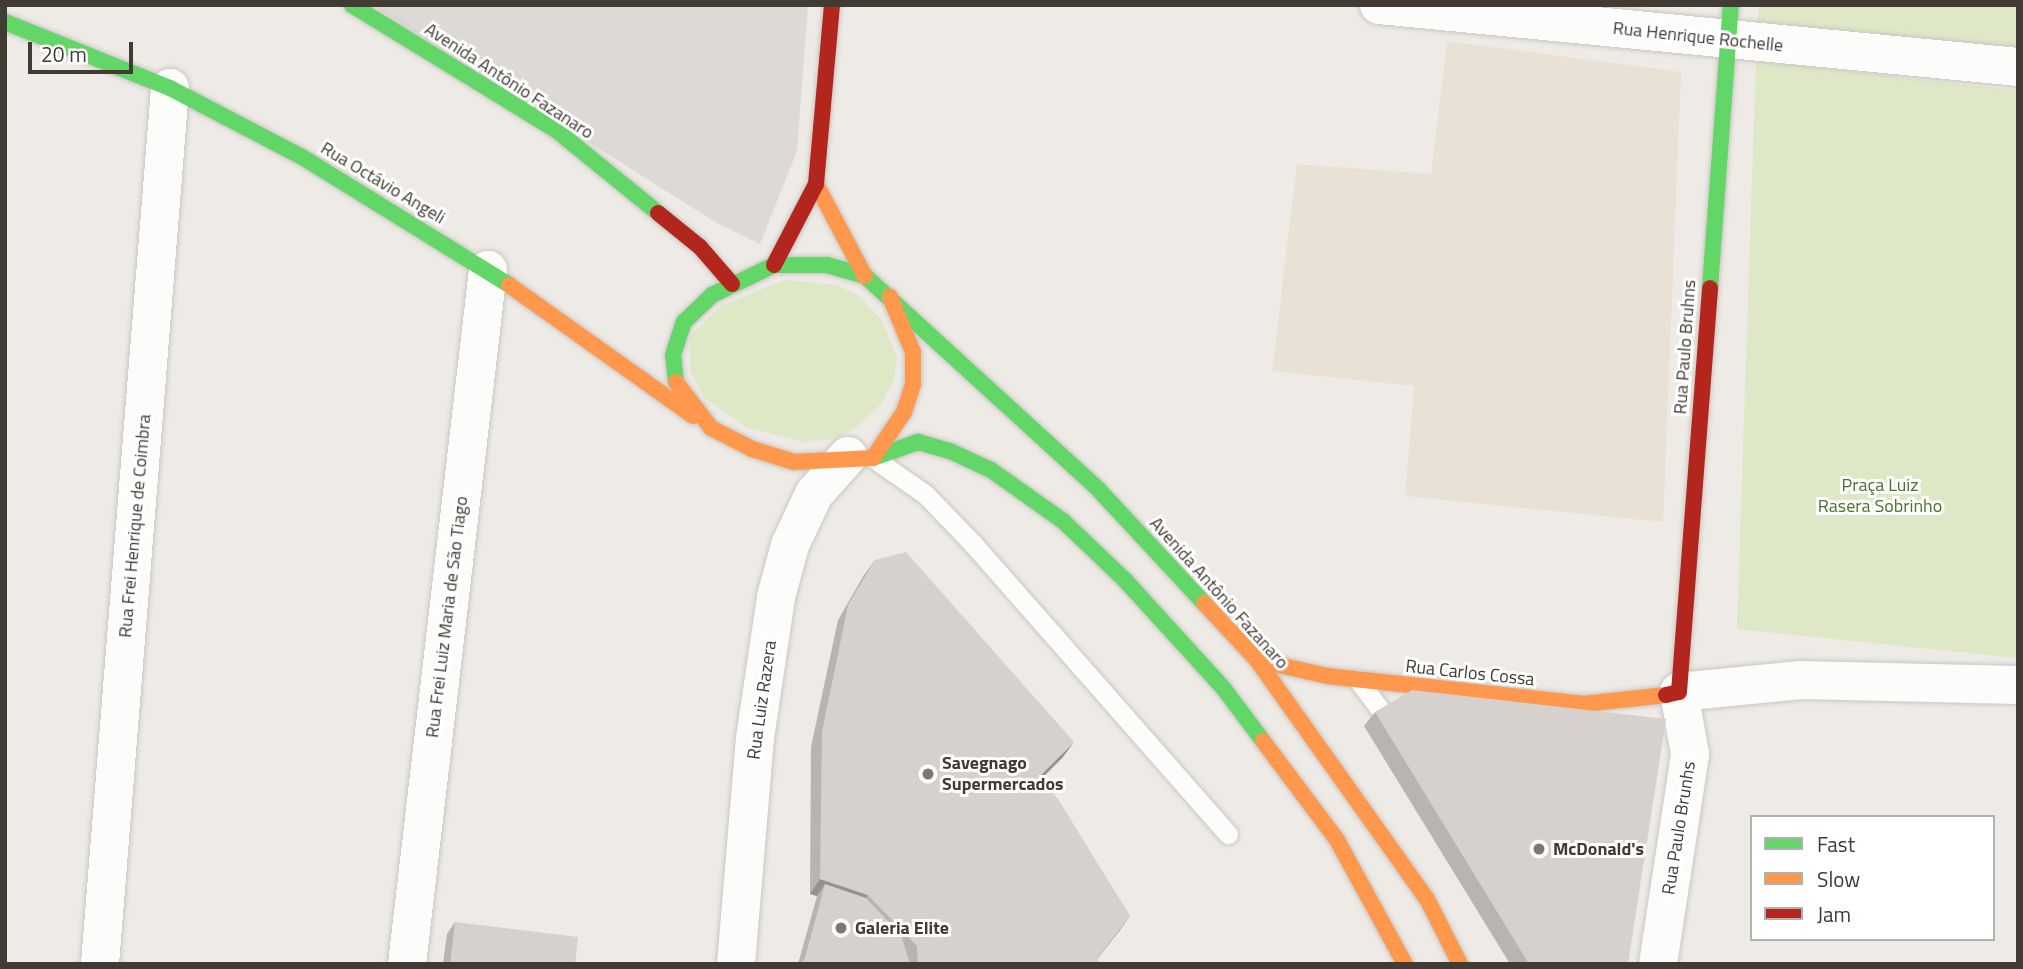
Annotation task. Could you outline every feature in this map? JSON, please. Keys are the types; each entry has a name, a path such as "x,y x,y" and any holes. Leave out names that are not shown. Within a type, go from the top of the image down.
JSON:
{"main road":[{"name":"Avenida Antônio Fazanaro","path":"352,5 556,130 700,247 732,284"},
{"path":"774,265 816,184 832,5"},
{"name":"Rua Octávio Angeli","path":"5,22 170,88 302,157 488,270 711,428"},
{"name":"Rua Paulo Bruhns","path":"1679,692 1729,23"},
{"path":"816,184 865,276 890,297 913,352 913,384 904,412 861,457"},
{"path":"865,276 827,265 774,265 712,295 684,322 673,355 677,387 711,428 752,449 793,462 861,457 918,442 950,451 991,470 1063,521 1124,579 1224,690 1337,840 1405,964"},
{"name":"Avenida Antônio Fazanaro","path":"890,297 1098,489 1257,660 1427,899 1460,964"},
{"name":"Rua Carlos Cossa","path":"1257,660 1358,680 1584,704 1649,700 1679,692"}],"street":[{"name":"Rua Henrique Rochelle","path":"1379,5 1729,23 2018,67"},
{"name":"Rua Frei Henrique de Coimbra","path":"100,964 170,88"},
{"name":"Rua Frei Luiz Maria de São Tiago","path":"407,964 488,270"},
{"name":"Rua Luiz Razera","path":"736,964 755,738 776,597 790,545 814,494 861,457"},
{"path":"1679,692 1801,680 2018,685"},
{"name":"Rua Paulo Brunhs","path":"1658,964 1690,754 1679,692"}],"lane":[{"path":"861,457 925,494 1228,834"},
{"path":"1358,680 1406,743"}],"shaded area":[{"path":"372,5 808,5 797,151 760,244 715,222"},
{"path":"1447,41 1681,72 1663,522 1405,496 1414,386 1272,371 1297,164 1431,174"}],"green space":[{"path":"1759,5 2018,5 2018,52 1757,25"},
{"name":"Praça Luiz Rasera Sobrinho","path":"1756,60 2018,91 2018,658 1737,629"},
{"path":"784,280 837,285 858,295 883,322 897,358 894,380 880,405 858,426 835,439 805,442 746,427 704,397 690,371 690,337 721,306"}],"building":[{"name":"Savegnago Supermercados","path":"906,552 1074,742 1039,777 1058,799 1130,916 1098,957 1097,964 918,964 917,946 868,895 820,879 822,732 848,605 875,560"},
{"name":"McDonald's","path":"1412,690 1666,719 1628,964 1529,964 1375,712"},
{"name":"Galeria Elite","path":"825,884 866,898 901,935 910,964 801,964 805,958"},
{"path":"455,922 578,937 575,964 450,964"}],"traffic: fast":[{"path":"352,5 556,130 658,213"},
{"path":"1710,288 1731,5"},
{"path":"5,22 170,88 302,157 509,285"},
{"path":"676,382 673,355 684,322 712,295 774,265 827,265 865,276 1098,489 1204,603"},
{"path":"873,458 918,442 950,451 991,470 1063,521 1124,579 1224,689 1263,741"}],"traffic: slow":[{"path":"816,184 865,276"},
{"path":"509,285 693,416"},
{"path":"676,382 711,428 752,449 794,462 873,458 904,412 913,384 913,352 890,297"},
{"path":"1204,603 1257,660 1427,899 1460,964"},
{"path":"1257,660 1327,676 1584,704 1666,695"},
{"path":"1263,741 1337,840 1405,964"}],"traffic: jam":[{"path":"774,265 816,184 832,5"},
{"path":"658,213 700,247 732,284"},
{"path":"1666,695 1679,692 1710,288"}],"place":[{"name":"Savegnago Supermercados","path":"928,774"},
{"name":"McDonald's","path":"1539,849"},
{"name":"Galeria Elite","path":"841,928"}]}
